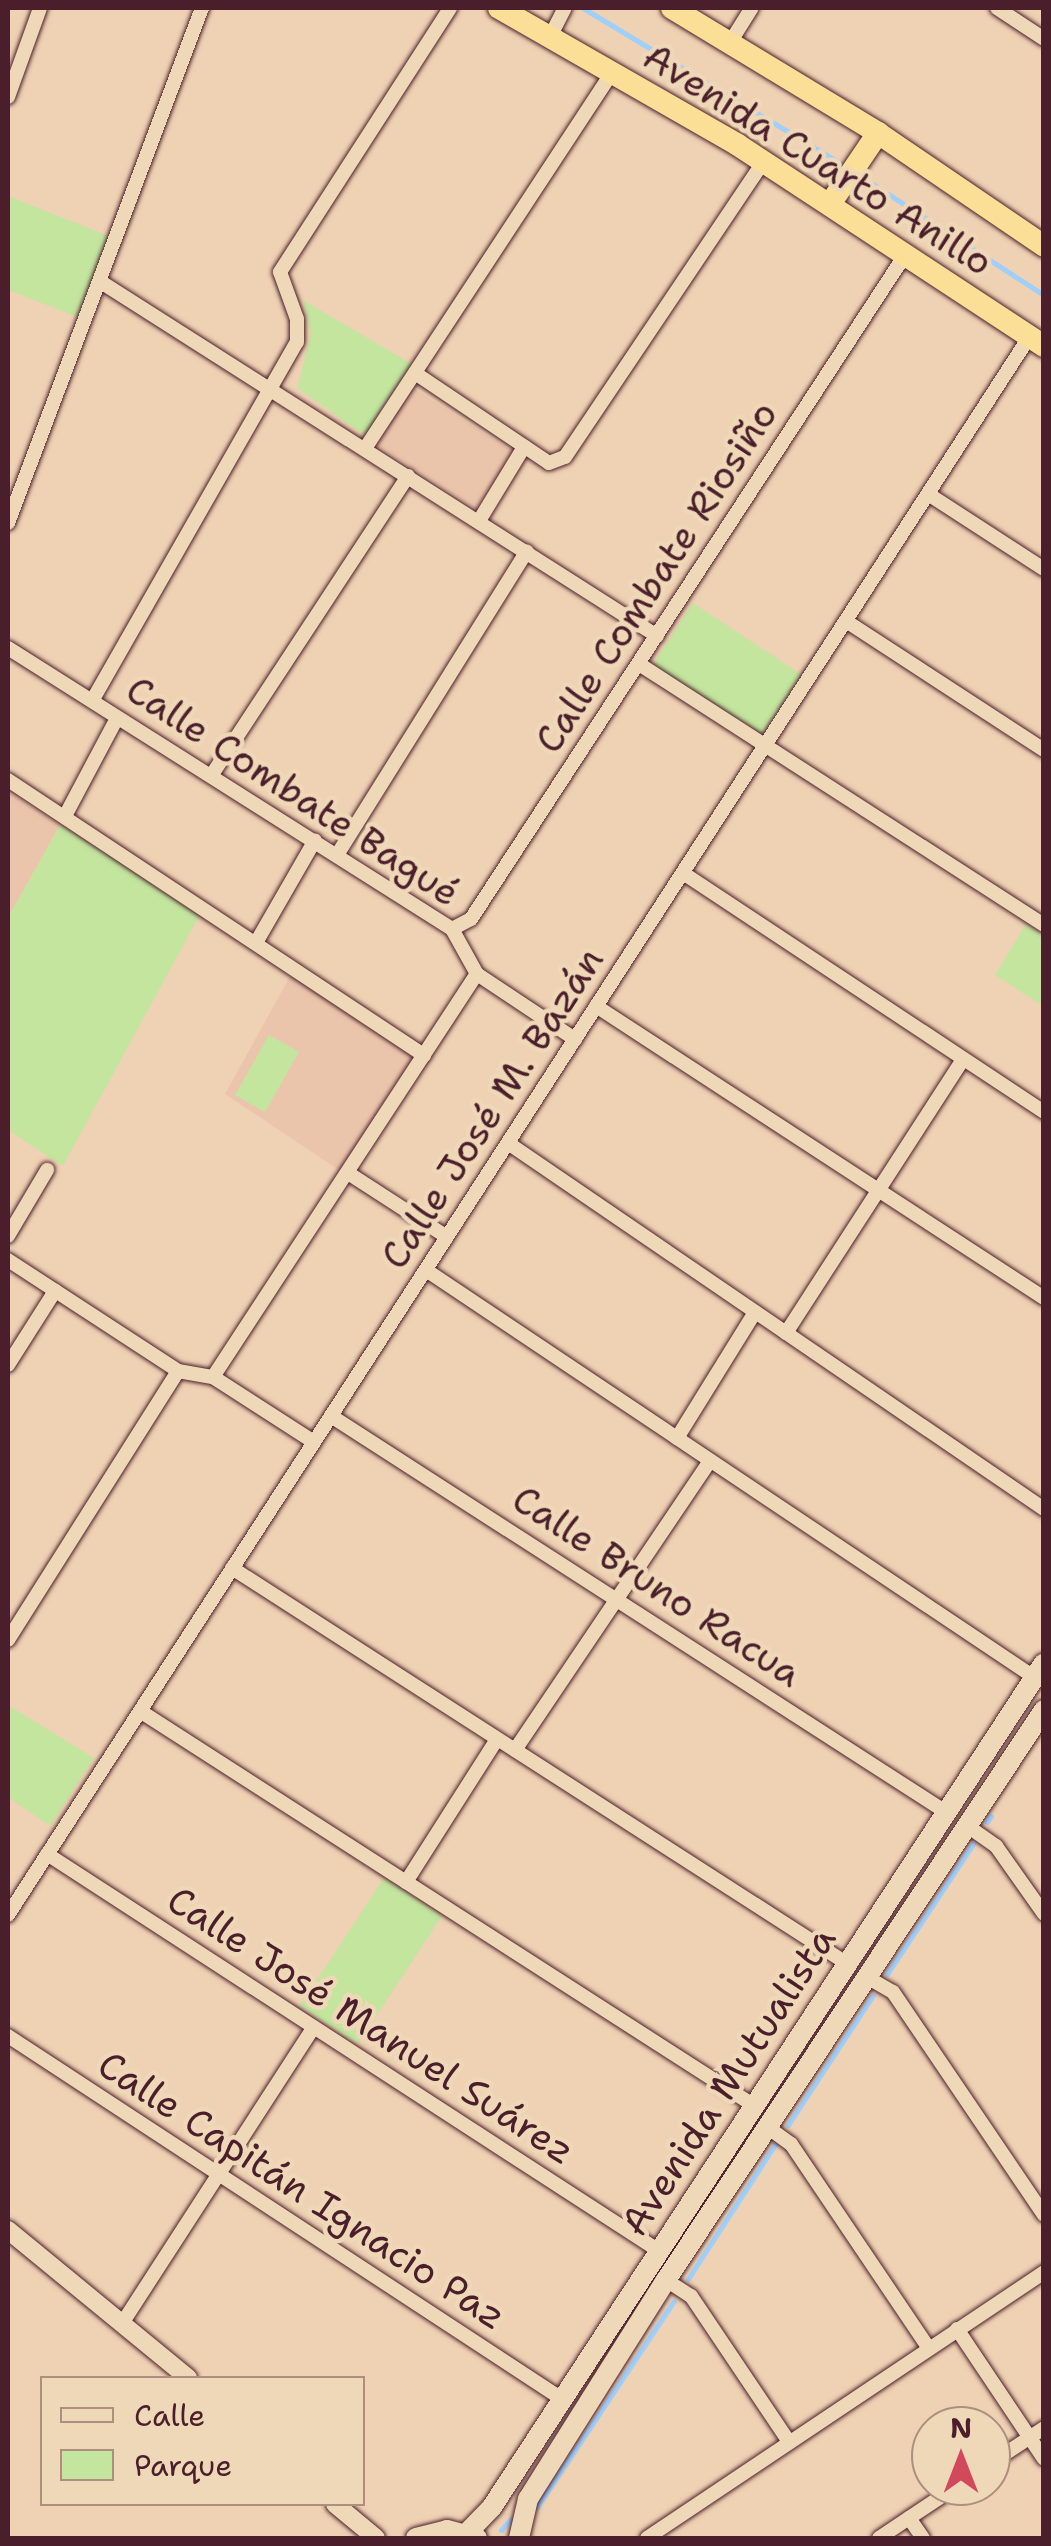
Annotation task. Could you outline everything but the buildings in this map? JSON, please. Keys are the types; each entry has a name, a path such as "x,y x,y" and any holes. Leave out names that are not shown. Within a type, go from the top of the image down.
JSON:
{"highway":[{"name":"Avenida Cuarto Anillo","path":"499,8 560,19 613,71 763,162 834,198 1037,341"},
{"name":"Avenida Cuarto Anillo","path":"672,8 731,41 873,140 1044,246"},
{"path":"834,198 873,140"}],"main road":[{"path":"1014,1757 1011,1738 1038,1694 1039,1670"},
{"name":"Avenida Mutualista","path":"473,2536 1039,1670"},
{"name":"Avenida Mutualista","path":"519,2538 528,2499 666,2280 1044,1710"},
{"path":"416,2538 473,2536"}],"street":[{"path":"8,523 202,8"},
{"path":"92,702 271,387 299,330 280,272 450,8"},
{"path":"731,41 752,8"},
{"path":"997,8 1044,39"},
{"path":"8,98 34,9"},
{"path":"366,447 613,71"},
{"path":"415,373 550,463 566,457 763,162"},
{"name":"Calle Combate Riosiño","path":"452,928 471,919 907,252"},
{"path":"101,282 366,447 657,636"},
{"name":"Calle José M. Bazán","path":"8,1916 928,494 1037,341"},
{"path":"478,521 524,448"},
{"path":"211,776 408,476"},
{"path":"928,494 1044,569"},
{"path":"337,855 527,552"},
{"path":"846,621 1044,750"},
{"name":"Calle Combate Bagué","path":"8,648 452,928 477,974 576,1039"},
{"path":"639,664 1044,925"},
{"path":"65,816 117,718"},
{"path":"8,780 257,941 424,1055"},
{"path":"257,941 315,840"},
{"path":"683,873 1044,1112"},
{"path":"213,1377 351,1175 477,974"},
{"path":"596,1006 1044,1298"},
{"path":"786,1333 963,1058"},
{"path":"508,1143 1044,1509"},
{"path":"8,1236 47,1170"},
{"path":"351,1175 446,1238"},
{"path":"8,1260 178,1371 213,1377 314,1442"},
{"path":"426,1270 710,1460 1039,1670"},
{"path":"8,1364 56,1291"},
{"path":"677,1438 755,1312"},
{"path":"8,1640 178,1371"},
{"name":"Calle Bruno Racua","path":"331,1416 946,1812"},
{"path":"514,1750 710,1460"},
{"path":"232,1568 846,1963"},
{"path":"140,1711 754,2105"},
{"path":"406,1882 497,1739"},
{"path":"966,1825 996,1846 1044,1914"},
{"name":"Calle José Manuel Suárez","path":"47,1854 659,2251"},
{"path":"865,1976 892,1992 1044,2215"},
{"path":"123,2322 314,2027"},
{"name":"Calle Capitán Ignacio Paz","path":"8,2036 562,2399"},
{"path":"766,2126 791,2144 928,2347"},
{"path":"8,2230 186,2376"},
{"path":"646,2538 1044,2272"},
{"path":"666,2280 691,2296 789,2442"},
{"path":"956,2328 1044,2459"},
{"path":"1011,2449 1044,2428"},
{"path":"336,2506 376,2538"},
{"path":"879,2538 927,2506"},
{"path":"909,2518 923,2538"}],"shaded area":[{"path":"410,386 513,452 476,509 374,443"},
{"path":"8,792 60,825 8,918"},
{"path":"293,971 413,1049 415,1059 342,1172 225,1094"}],"green space":[{"path":"8,196 111,237 80,318 8,290"},
{"path":"303,300 415,366 387,400 369,438 297,388 311,334"},
{"path":"693,603 802,675 760,737 652,666"},
{"path":"60,825 202,911 63,1166 8,1130 8,918"},
{"path":"1026,924 1043,935 1043,1006 995,975"},
{"path":"269,1035 299,1052 265,1112 235,1095"},
{"path":"8,1705 94,1758 50,1826 8,1797"},
{"path":"384,1878 442,1916 358,2044 300,2006"}],"waterway":[{"path":"583,8 845,166"},
{"path":"859,175 1044,295"},
{"path":"987,1822 991,1816"},
{"path":"887,1974 973,1844"},
{"path":"788,2125 873,1995"},
{"path":"688,2279 776,2143"},
{"path":"537,2507 674,2301"},
{"path":"501,2530 511,2519"}]}
